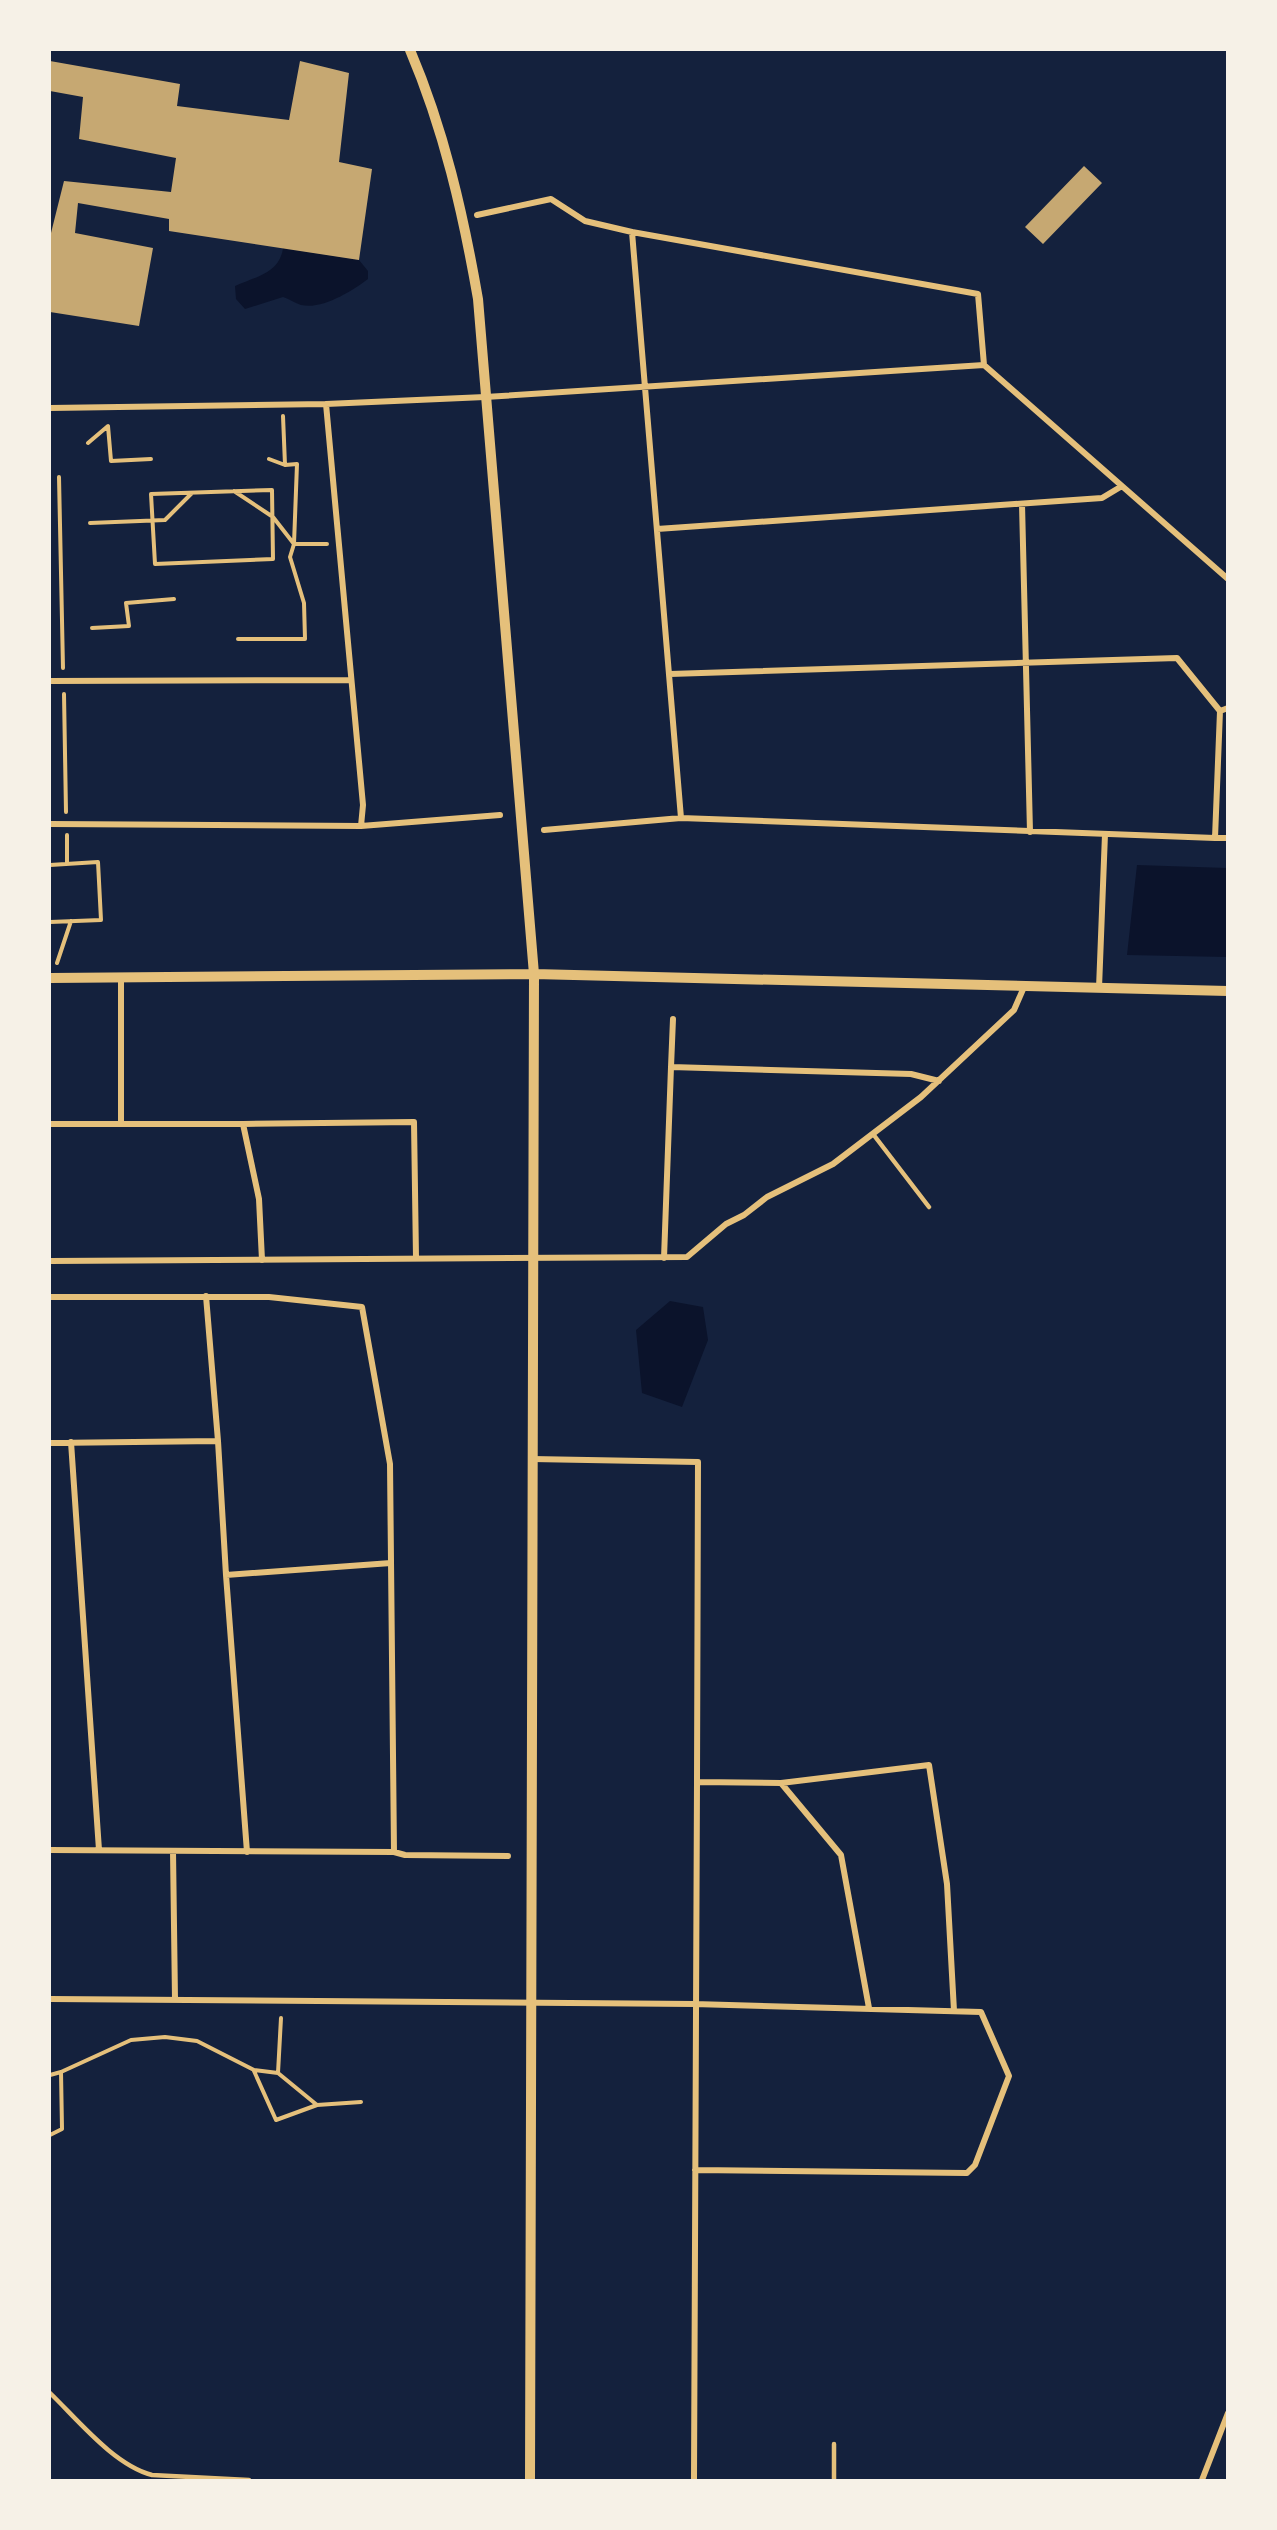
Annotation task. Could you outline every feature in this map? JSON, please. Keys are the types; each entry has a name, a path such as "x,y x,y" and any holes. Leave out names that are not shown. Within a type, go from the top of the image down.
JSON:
{"street":[{"path":"410,50 433,106 463,218 478,298 534,974 529,2002 530,2481"},
{"path":"477,215 551,199 585,221 632,232 978,294 984,365 1227,579"},
{"path":"632,232 681,818"},
{"path":"50,408 326,404 485,397 984,365"},
{"path":"326,404 363,806 361,826"},
{"path":"657,529 1102,498 1122,486"},
{"path":"1022,504 1030,832"},
{"path":"670,674 1177,658 1220,711 1215,838"},
{"path":"50,681 351,680"},
{"path":"1220,711 1227,708"},
{"path":"50,824 361,826 500,814"},
{"path":"543,830 681,818 1227,838"},
{"path":"1099,988 1105,834"},
{"path":"51,978 534,974 1227,991"},
{"path":"121,976 122,1124"},
{"path":"50,1261 687,1257 726,1224 744,1215 767,1197 833,1164 873,1134 939,1081 1014,1010 1024,987"},
{"path":"664,1258 673,1019"},
{"path":"671,1067 911,1074 939,1081"},
{"path":"50,1124 414,1122 416,1258"},
{"path":"243,1124 259,1199 262,1260"},
{"path":"206,1296 248,1852"},
{"path":"50,1297 269,1297 362,1307 390,1464 394,1852"},
{"path":"50,1443 218,1441"},
{"path":"71,1442 99,1850"},
{"path":"532,1459 698,1462 694,2004 694,2481"},
{"path":"226,1575 391,1563"},
{"path":"697,1782 781,1783 929,1765 947,1884 954,2011"},
{"path":"781,1783 841,1855 869,2008"},
{"path":"50,1850 394,1852 405,1855 508,1856"},
{"path":"173,1851 175,2000"},
{"path":"50,1999 694,2004 981,2012 1009,2076 975,2165 966,2173 695,2170"},
{"path":"1202,2481 1227,2413"}],"lane":[{"path":"873,1134 929,1207"},
{"path":"50,2392 124,2463 140,2472 153,2475 249,2481"},
{"path":"834,2444 834,2481"}],"path":[{"path":"282,405 285,465"},
{"path":"88,443 108,426 111,462 151,459"},
{"path":"238,639 305,639 304,603 290,557 294,544 297,464 285,465 269,459"},
{"path":"272,490 273,559 155,564 151,494 192,492 272,490"},
{"path":"234,491 273,517 294,544"},
{"path":"90,523 165,520 192,492"},
{"path":"294,544 338,544"},
{"path":"92,628 129,626 126,603 174,600"},
{"path":"50,865 98,862 101,920 50,922"},
{"path":"51,978 71,921"},
{"path":"278,2073 281,2018"},
{"path":"50,2075 131,2040 165,2037 197,2041 254,2070 278,2073 316,2105"},
{"path":"254,2070 276,2120 316,2105 361,2102"},
{"path":"50,2135 62,2129 61,2072"}],"water":[{"path":"283,248 359,260 368,271 368,279 345,294 318,305 301,305 283,297 245,309 236,299 235,286 272,269 281,256"},
{"path":"1137,865 1227,868 1227,957 1127,955"},
{"path":"670,1301 703,1307 708,1340 682,1407 642,1393 636,1330"}],"building":[{"path":"50,61 180,84 177,106 289,120 300,61 349,73 339,162 372,169 359,260 169,231 169,219 78,203 75,233 153,248 139,326 50,312 50,237 64,181 171,192 176,158 79,139 83,97 50,91"},
{"path":"1084,166 1102,183 1043,244 1025,227"}]}
